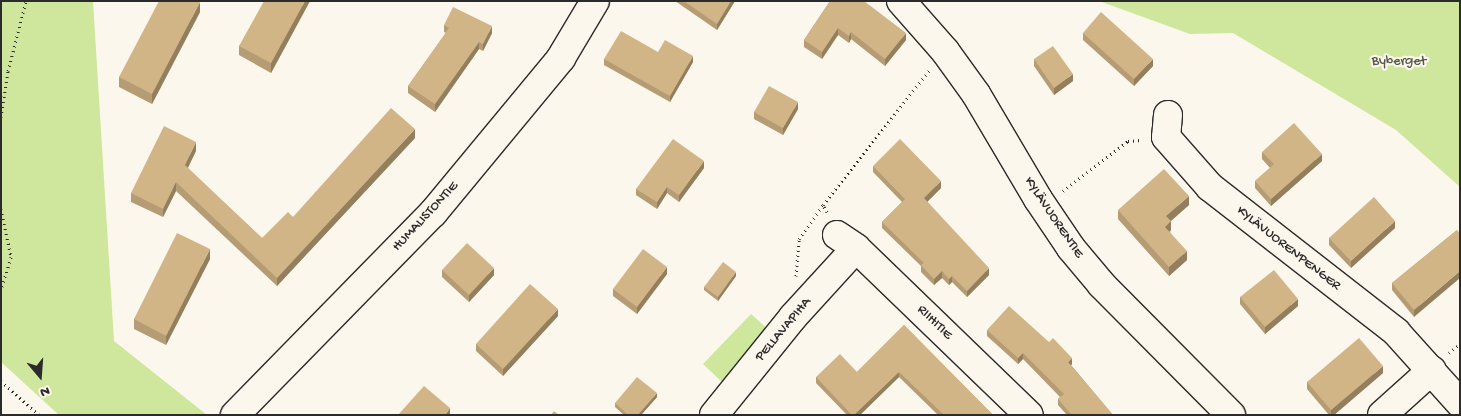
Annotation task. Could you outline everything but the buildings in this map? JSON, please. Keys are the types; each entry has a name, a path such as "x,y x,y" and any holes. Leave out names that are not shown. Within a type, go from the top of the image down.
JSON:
{"street":[{"name":"HUMALISTONTIE","path":"235,415 433,213 561,58 596,1"},
{"name":"KYLÄVUORENTIE","path":"902,1 945,50 976,94 1043,207 1102,285 1231,415"},
{"name":"KYLÄVUORENPENGER","path":"1167,126 1210,187 1396,332 1460,403"},
{"name":"PELLAVAPIHA","path":"714,415 793,317 847,241"},
{"name":"RIIHITIE","path":"847,241 1029,415"},
{"path":"1382,415 1432,370"}],"path":[{"path":"1,117 8,71 26,1"},
{"path":"796,278 799,239 824,204 945,50"},
{"path":"1043,207 1128,141 1167,126"},
{"path":"824,204 847,241"},
{"path":"1,209 11,257 1,290"},
{"path":"1,381 40,415"}],"green space":[{"path":"1,1 93,1 114,341 207,415 59,415 1,362"},
{"name":"Byberget","path":"1099,1 1460,1 1460,187 1396,130 1233,33 1190,34"},
{"path":"751,314 770,331 722,382 703,364"}]}
